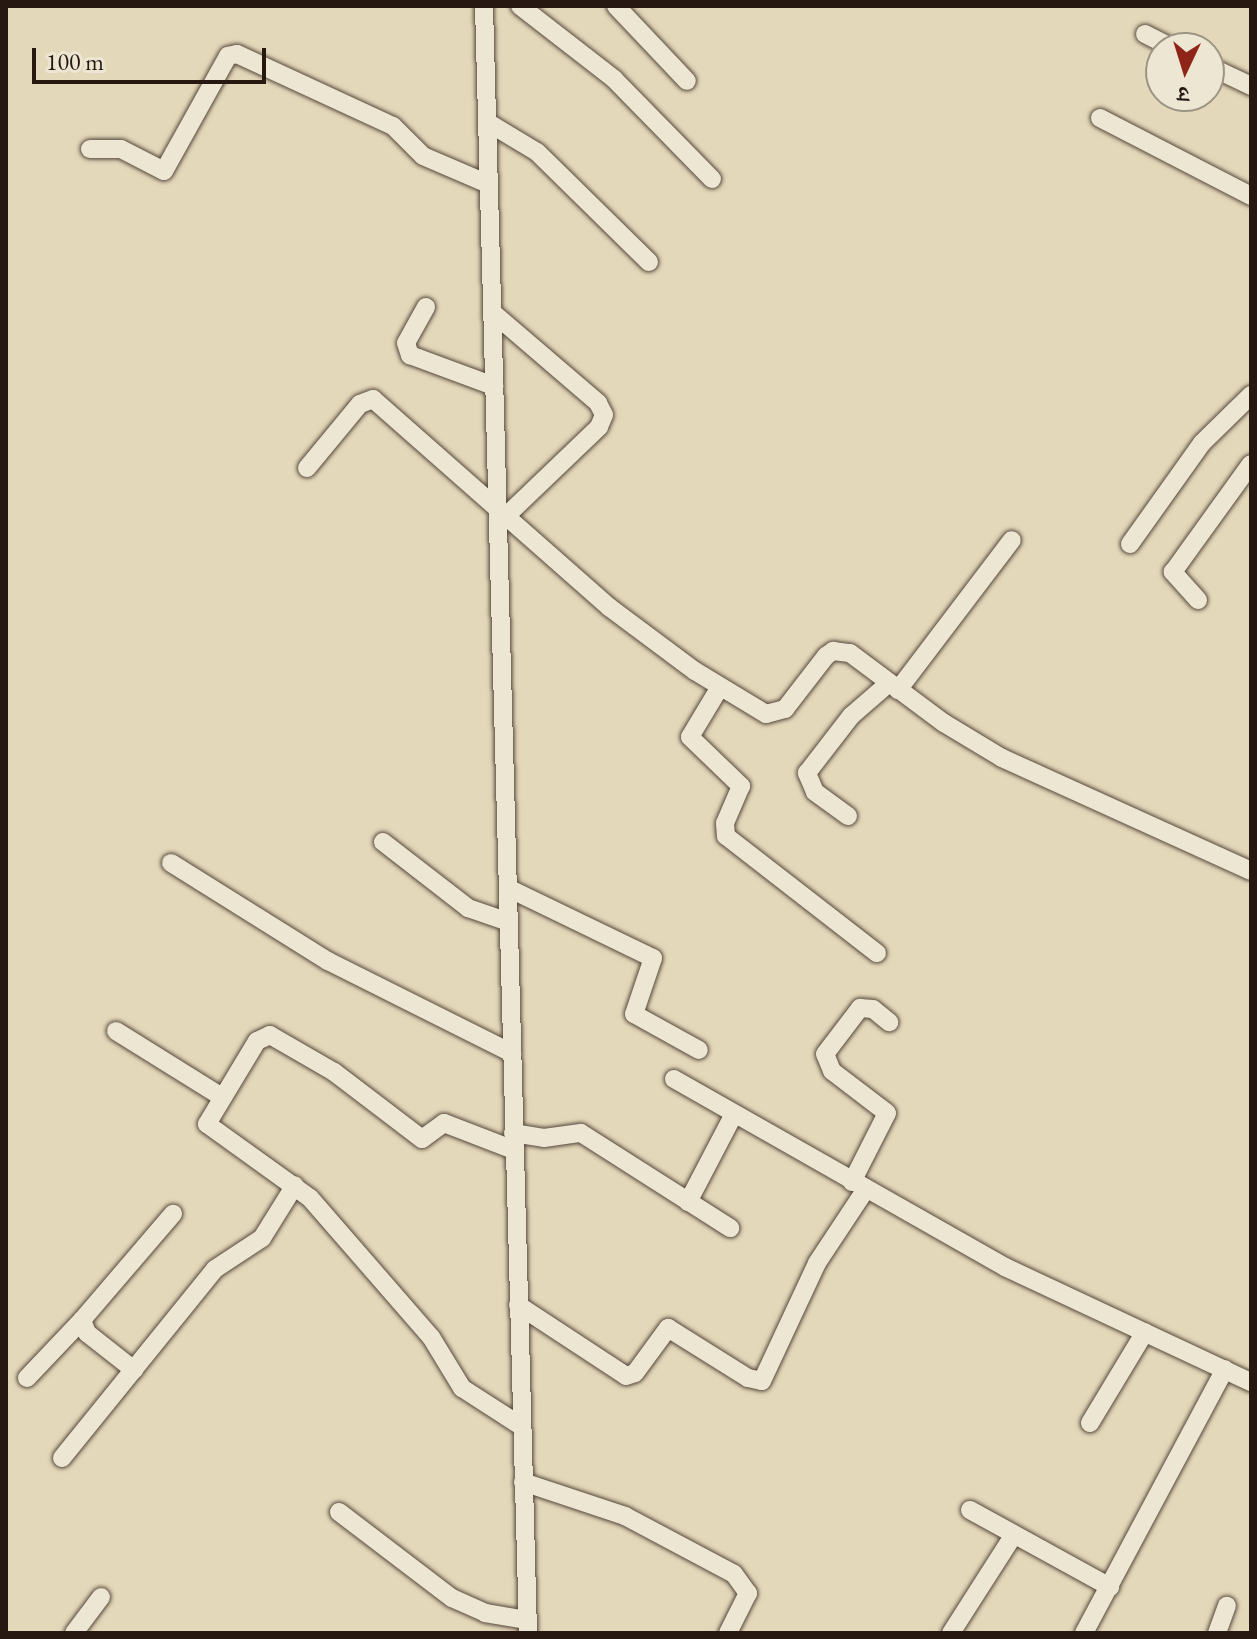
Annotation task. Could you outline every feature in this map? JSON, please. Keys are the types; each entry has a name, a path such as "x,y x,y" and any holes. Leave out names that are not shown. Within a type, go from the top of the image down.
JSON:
{"street":[{"path":"520,6 614,79 712,179"},
{"path":"616,6 687,81"},
{"path":"339,1512 452,1598 528,1627 501,515 494,386 483,7"},
{"path":"90,149 121,149 164,171 228,56 237,54 393,126 423,156 488,184"},
{"path":"1225,74 1251,86"},
{"path":"1100,118 1251,196"},
{"path":"487,122 537,152 649,262"},
{"path":"426,307 406,343 410,355 494,386"},
{"path":"492,312 598,403 604,415 599,427 501,515"},
{"path":"1130,544 1202,443 1242,398 1251,395"},
{"path":"307,468 360,404 373,399 609,607 720,687 766,714 779,714 826,656 841,650 1002,758 1251,871"},
{"path":"1198,600 1173,572 1251,464"},
{"path":"848,816 815,792 807,773 851,716 894,687 1012,540"},
{"path":"720,687 690,737 741,786 725,823 726,836 877,953"},
{"path":"383,842 468,908 509,922"},
{"path":"171,863 328,961 512,1053"},
{"path":"508,888 653,958 634,1014 699,1050"},
{"path":"518,1305 626,1376 635,1373 668,1328 748,1378 762,1381 817,1263 859,1186 887,1113 832,1071 825,1054 860,1008 873,1009 889,1022"},
{"path":"116,1031 178,1065 222,1097"},
{"path":"521,1426 462,1388 413,1314 295,1185 209,1128 208,1119 257,1041 270,1035 334,1072 422,1139 444,1123 514,1142 581,1133 730,1228"},
{"path":"674,1079 733,1116 1005,1267 1251,1382"},
{"path":"688,1202 733,1116"},
{"path":"62,1458 215,1269 262,1238 295,1185"},
{"path":"27,1378 82,1320 173,1214"},
{"path":"82,1320 87,1333 134,1370"},
{"path":"1090,1423 1145,1332"},
{"path":"1084,1633 1225,1369"},
{"path":"523,1482 625,1516 734,1574 748,1593 728,1633"},
{"path":"970,1510 1110,1587"},
{"path":"951,1633 1013,1536"},
{"path":"74,1633 101,1597"},
{"path":"1217,1633 1227,1606"}]}
